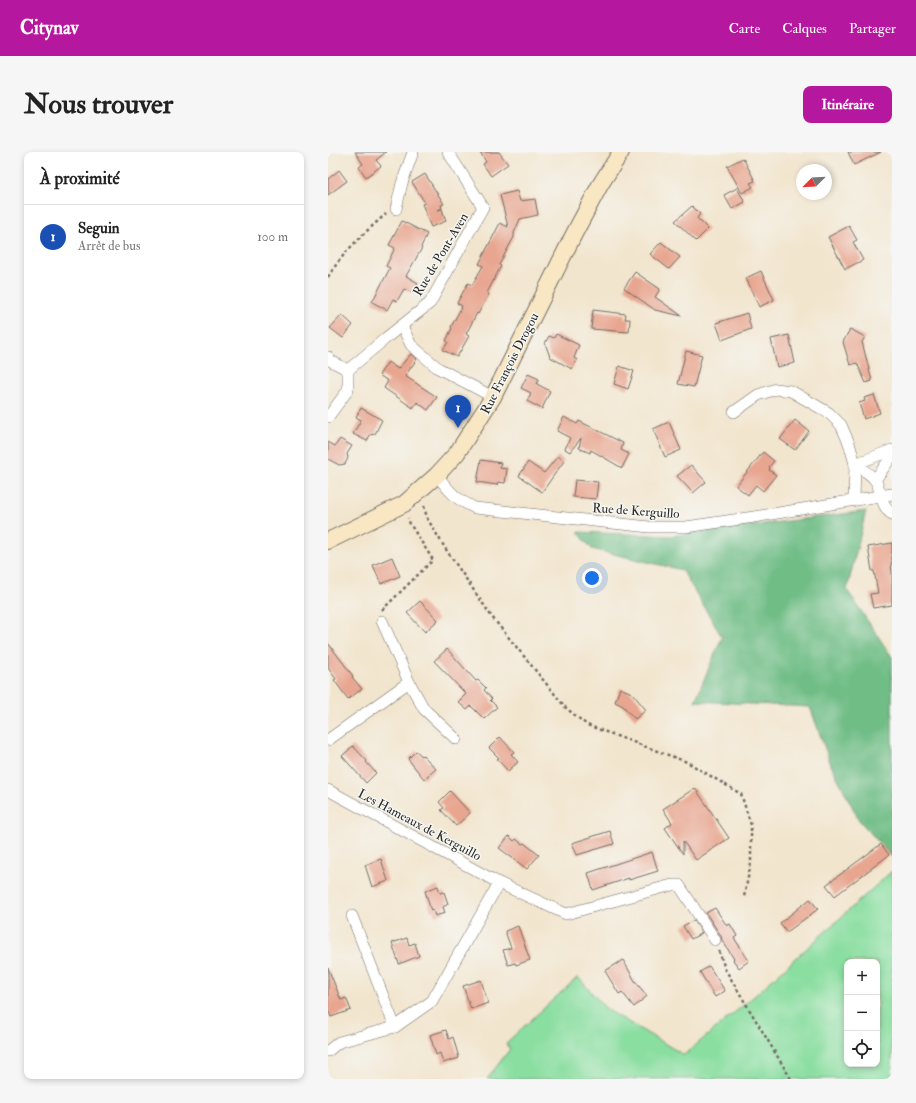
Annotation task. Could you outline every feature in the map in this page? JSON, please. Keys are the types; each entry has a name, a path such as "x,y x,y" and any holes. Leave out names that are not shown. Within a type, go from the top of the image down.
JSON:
{"street":[{"path":"396,207 402,183 413,152"},
{"name":"Rue de Pont-Aven","path":"348,370 430,303 483,208 448,152"},
{"name":"Rue François Drogou","path":"328,541 404,504 437,475 466,441 493,397 574,234 600,185 621,152"},
{"path":"402,326 411,345 438,368 493,397"},
{"path":"328,357 331,361 348,370 348,390 328,417"},
{"path":"734,412 758,395 776,389 791,391 829,413 841,425 849,443 855,464 854,500"},
{"path":"855,464 892,450"},
{"path":"875,480 892,456"},
{"path":"855,464 875,480 880,495 889,512 892,514"},
{"name":"Rue de Kerguillo","path":"437,475 460,502 475,508 648,527 686,527 721,523 892,494"},
{"path":"382,621 409,682 424,709 456,739"},
{"path":"328,740 409,682"},
{"name":"Les Hameaux de Kerguillo","path":"328,790 499,883 566,914 672,885 679,885 715,940"},
{"path":"328,1051 339,1042 395,1027 432,1001 499,883"},
{"path":"352,916 395,1027"}],"path":[{"path":"328,277 335,265 356,241 396,207"},
{"path":"420,491 427,518 445,548 492,617 566,708 586,725 687,762 741,794 751,825 751,863 744,896"},
{"path":"382,621 379,612 434,560 410,524 404,504"},
{"path":"715,940 725,969 791,1079"}],"green space":[{"path":"866,511 847,590 892,657 892,857 859,820 831,765 810,707 695,701 722,637 682,570 592,549 578,532 670,536"},
{"path":"892,871 892,1079 487,1079 510,1049 506,1043 578,977 606,1009 684,1055 752,998"}],"building":[{"path":"355,152 386,152 376,160 381,166 366,177 359,167 363,164"},
{"path":"480,152 499,152 508,164 491,176 483,164 486,162"},
{"path":"848,152 881,152 854,165"},
{"path":"743,158 755,181 750,183 753,187 742,193 727,166"},
{"path":"339,170 347,181 328,195 328,179"},
{"path":"425,174 444,204 441,205 442,208 438,210 442,209 446,221 431,227 422,204 425,203 412,182"},
{"path":"737,188 745,202 732,209 724,195"},
{"path":"517,191 520,201 535,199 538,215 520,219 514,233 514,237 499,265 501,266 487,293 489,294 466,334 469,336 457,357 443,350 448,342 446,341 452,328 451,327 462,306 457,303 468,283 472,285 483,266 479,264 500,223 508,227 500,195"},
{"path":"692,206 700,214 697,218 708,229 696,241 675,221"},
{"path":"402,221 427,234 421,247 422,248 406,276 418,283 413,293 404,289 397,301 393,299 387,310 372,302 390,268 386,266 395,248 389,245"},
{"path":"849,226 857,240 853,242 863,260 845,269 828,237"},
{"path":"661,242 680,257 669,269 650,254"},
{"path":"761,271 774,300 759,307 746,278"},
{"path":"635,272 660,289 655,297 682,316 655,310 624,288"},
{"path":"593,310 626,314 625,319 630,319 629,332 591,329"},
{"path":"747,313 751,329 722,340 716,323"},
{"path":"342,315 353,325 343,338 330,328"},
{"path":"850,329 865,337 862,342 872,381 866,383 857,363 850,365 843,342"},
{"path":"556,334 579,345 574,358 577,360 572,369 550,357 545,343 549,336 554,338"},
{"path":"789,335 795,363 777,367 771,339"},
{"path":"686,351 702,355 694,387 678,384"},
{"path":"411,354 417,359 405,376 437,397 428,410 417,402 413,408 384,388 388,381 379,375 388,362 398,369"},
{"path":"619,366 634,371 628,389 614,384"},
{"path":"528,374 539,379 537,384 550,391 542,409 527,401 531,393 521,388"},
{"path":"874,395 880,413 864,419 859,403 865,401 864,398"},
{"path":"361,408 382,420 375,434 370,435 367,441 353,434 361,420 356,417"},
{"path":"564,417 577,424 579,421 623,443 621,450 629,454 622,468 591,450 590,453 579,448 581,438 570,452 565,449 570,438 557,431"},
{"path":"795,420 809,431 795,450 780,439"},
{"path":"669,422 681,450 665,457 653,429"},
{"path":"340,439 352,446 347,454 348,458 345,464 339,465 328,459 328,442 335,446"},
{"path":"763,452 774,461 769,467 769,470 776,475 763,491 756,485 748,495 736,486"},
{"path":"558,456 564,461 542,492 519,476 528,462 544,473"},
{"path":"481,460 501,463 500,468 507,469 505,483 498,482 497,485 477,482"},
{"path":"691,465 706,482 693,493 677,476"},
{"path":"575,480 598,482 596,499 573,497"},
{"path":"892,543 892,605 873,608 870,594 878,593 868,547"},
{"path":"392,557 400,576 381,584 373,565"},
{"path":"420,601 438,620 425,632 407,613"},
{"path":"328,643 362,689 348,699 334,680 336,679 328,668"},
{"path":"447,649 476,681 478,680 486,688 484,690 492,699 490,700 497,707 484,719 471,706 467,710 458,702 466,694 434,661"},
{"path":"620,688 632,693 646,710 635,719 623,706 615,702"},
{"path":"500,737 514,752 511,754 518,762 508,771 497,759 499,758 489,748"},
{"path":"353,746 376,773 366,783 342,756"},
{"path":"416,751 422,756 423,755 436,769 424,779 408,759"},
{"path":"695,788 729,838 696,860 683,841 683,854 665,828 672,823 663,809"},
{"path":"450,791 470,813 456,826 441,810 444,808 439,802"},
{"path":"610,831 614,844 577,855 572,843"},
{"path":"509,836 514,841 516,839 522,844 524,843 539,855 527,869 499,848"},
{"path":"881,844 889,855 835,896 826,885"},
{"path":"652,852 658,871 629,880 629,878 593,890 588,873"},
{"path":"381,859 388,881 372,887 365,865"},
{"path":"438,886 440,893 444,892 448,904 443,907 445,913 435,916 433,910 431,911 425,891"},
{"path":"810,899 818,909 787,932 780,923"},
{"path":"715,908 727,926 730,924 737,936 734,938 749,961 739,968 706,913"},
{"path":"694,920 702,933 691,939 683,926"},
{"path":"518,926 530,960 516,965 515,963 508,965 503,950 511,948 505,931"},
{"path":"407,938 409,945 415,943 419,956 399,964 392,943"},
{"path":"623,960 635,981 647,996 634,1007 622,992 619,994 605,971"},
{"path":"709,966 725,991 715,997 700,972"},
{"path":"328,968 341,1000 346,998 351,1010 331,1017 328,1010"},
{"path":"481,980 488,1003 471,1009 463,986"},
{"path":"446,1030 449,1039 453,1037 459,1058 443,1063 440,1053 436,1055 430,1035"}],"place":[{"name":"Seguin","path":"458,428"}]}
